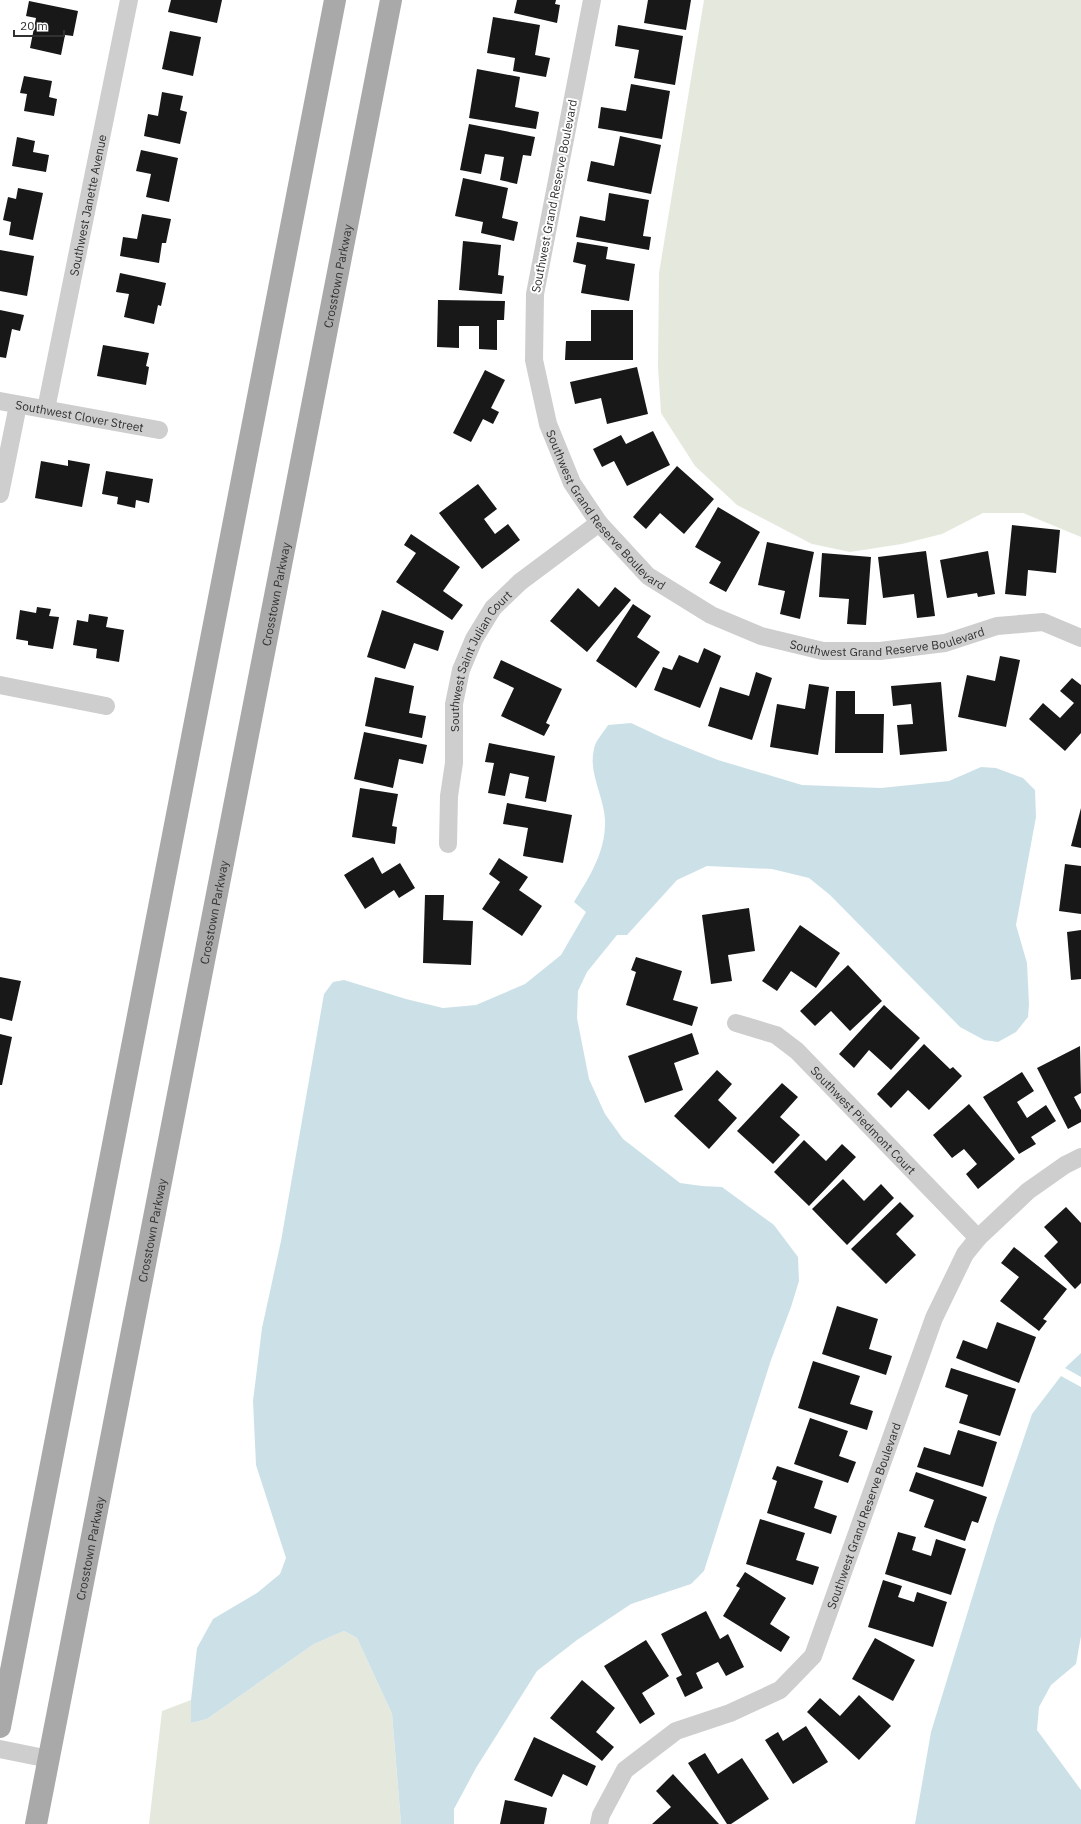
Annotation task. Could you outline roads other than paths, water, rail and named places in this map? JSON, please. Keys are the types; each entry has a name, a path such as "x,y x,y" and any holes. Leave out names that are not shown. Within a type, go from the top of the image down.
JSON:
{"main road":[{"path":"0,1728 335,0"},
{"name":"Crosstown Parkway","path":"36,1824 391,0"}],"street":[{"name":"Southwest Janette Avenue","path":"46,410 129,0"},
{"name":"Southwest Grand Reserve Boulevard","path":"592,0 535,294 534,360 548,424 572,483 599,523 648,576 711,615 761,636 823,651 888,650 944,643 997,626 1043,622 1081,638"},
{"name":"Southwest Clover Street","path":"0,401 159,430"},
{"path":"0,494 18,405"},
{"name":"Southwest Saint Julian Court","path":"448,844 449,796 454,763 454,704 461,670 474,639 493,608 520,582 599,523"},
{"path":"0,685 106,706"},
{"name":"Southwest Piedmont Court","path":"736,1023 776,1035 797,1051 978,1238"},
{"name":"Southwest Grand Reserve Boulevard","path":"599,1824 601,1815 625,1770 676,1731 730,1713 780,1690 813,1656 934,1318 966,1254 978,1238 1028,1191 1066,1164 1081,1157"},
{"path":"0,1750 49,1759"}]}
